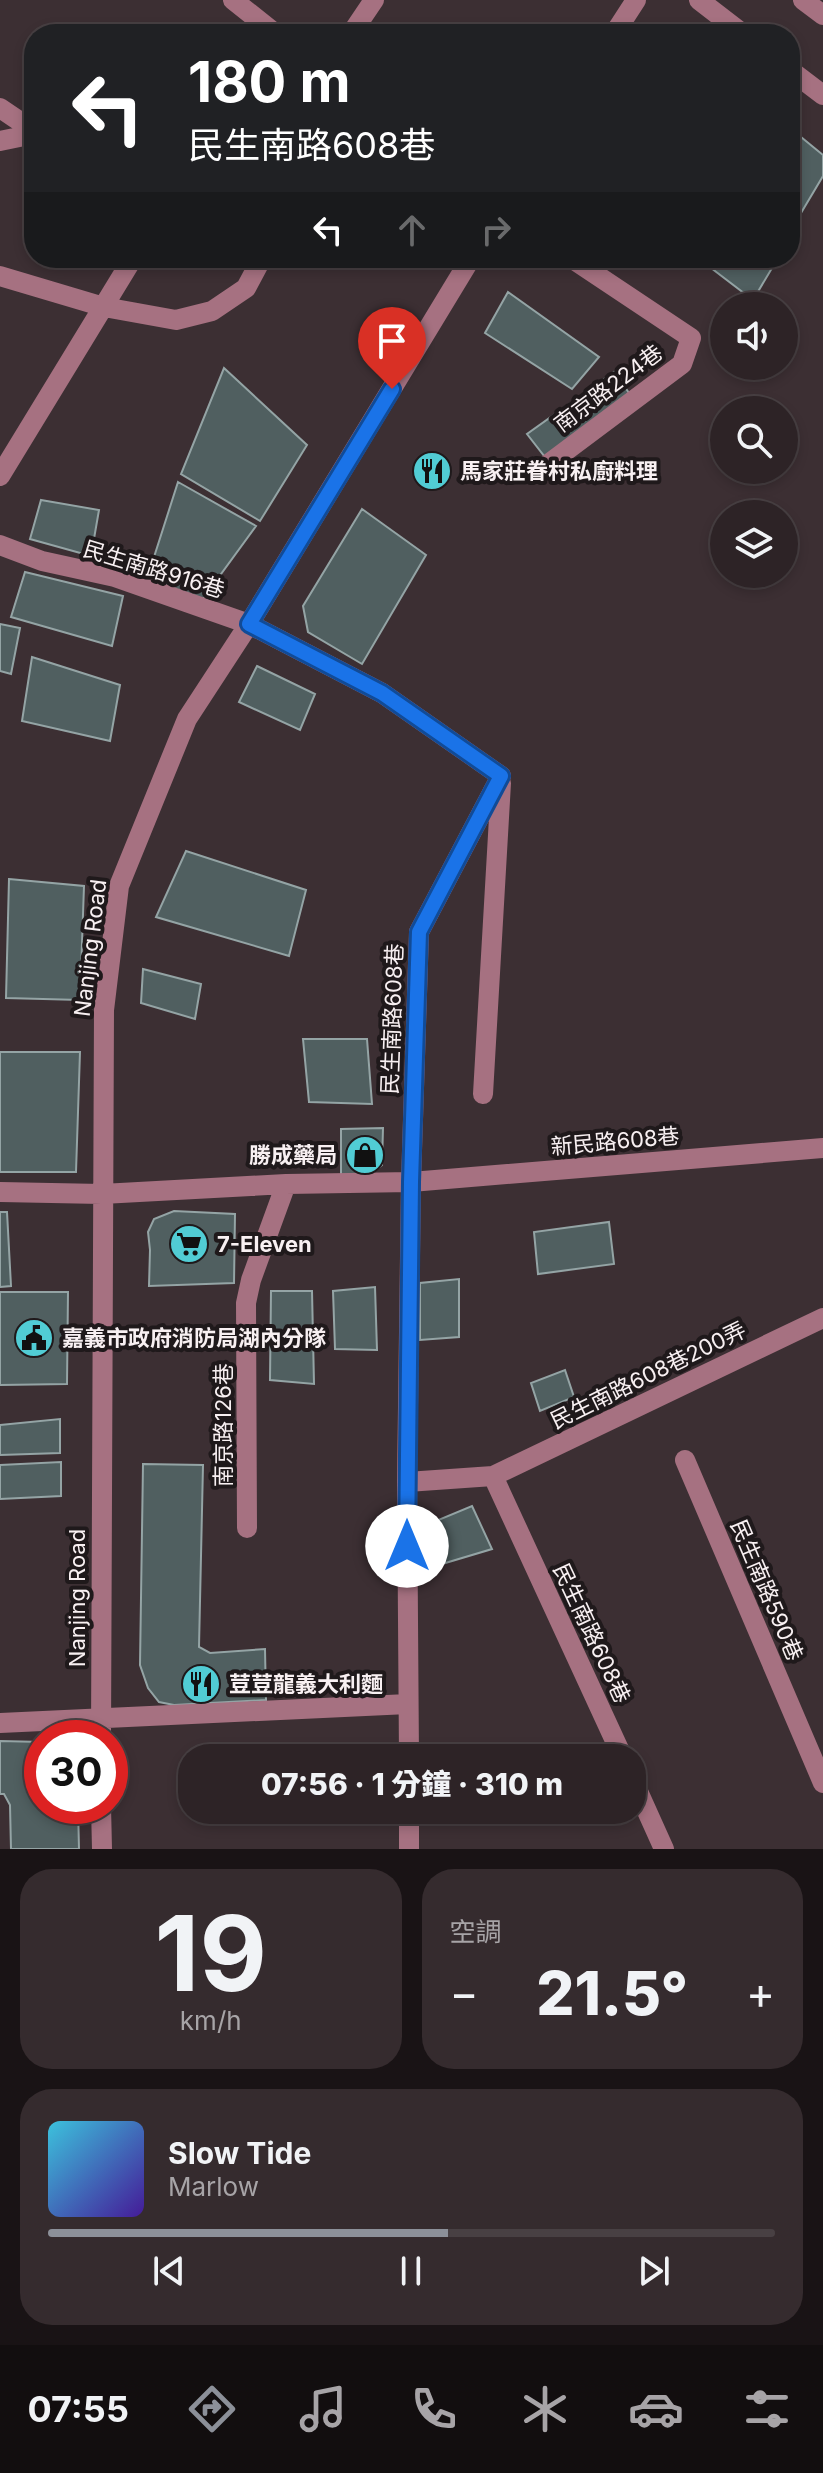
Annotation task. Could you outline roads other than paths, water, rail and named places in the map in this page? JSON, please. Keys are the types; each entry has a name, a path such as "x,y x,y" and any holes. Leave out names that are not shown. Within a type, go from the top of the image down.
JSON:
{"street":[{"path":"233,0 262,24"},
{"path":"358,24 374,0"},
{"path":"620,24 636,0"},
{"path":"699,0 730,24"},
{"path":"803,0 823,15"},
{"path":"800,78 823,95"},
{"path":"0,108 24,126"},
{"path":"0,141 24,135"},
{"path":"0,476 127,268"},
{"path":"0,276 104,307 176,320 212,311 246,288 257,268"},
{"name":"Nanjing Road","path":"101,1720 104,1010 119,886 187,719 249,624 465,268"},
{"name":"南京路224巷","path":"543,468 682,364 691,338 586,268"},
{"name":"民生南路916巷","path":"0,545 42,561 115,577 249,624"},
{"path":"249,624 382,693 501,776 483,1094"},
{"name":"民生南路608巷","path":"409,1744 407,1482 411,1182 419,932 501,776"},
{"name":"新民路608巷","path":"411,1182 823,1148"},
{"path":"0,1192 102,1194 286,1184 411,1182"},
{"name":"南京路126巷","path":"247,1528 246,1303 251,1280 286,1184"},
{"name":"民生南路608巷200弄","path":"493,1476 823,1318"},
{"name":"民生南路590巷","path":"685,1460 823,1783"},
{"path":"407,1482 493,1476"},
{"name":"民生南路608巷","path":"493,1476 617,1744"},
{"path":"128,1726 408,1704"},
{"path":"0,1723 24,1724"},
{"path":"646,1809 664,1849"},
{"path":"101,1824 102,1849"},
{"path":"409,1824 409,1849"}],"place":[{"name":"馬家莊眷村私廚料理","path":"432,471"},
{"name":"勝成藥局","path":"365,1155"},
{"name":"7-Eleven","path":"189,1244"},
{"name":"嘉義市政府消防局湖內分隊","path":"34,1338"},
{"name":"荳荳龍義大利麵","path":"201,1684"}]}
